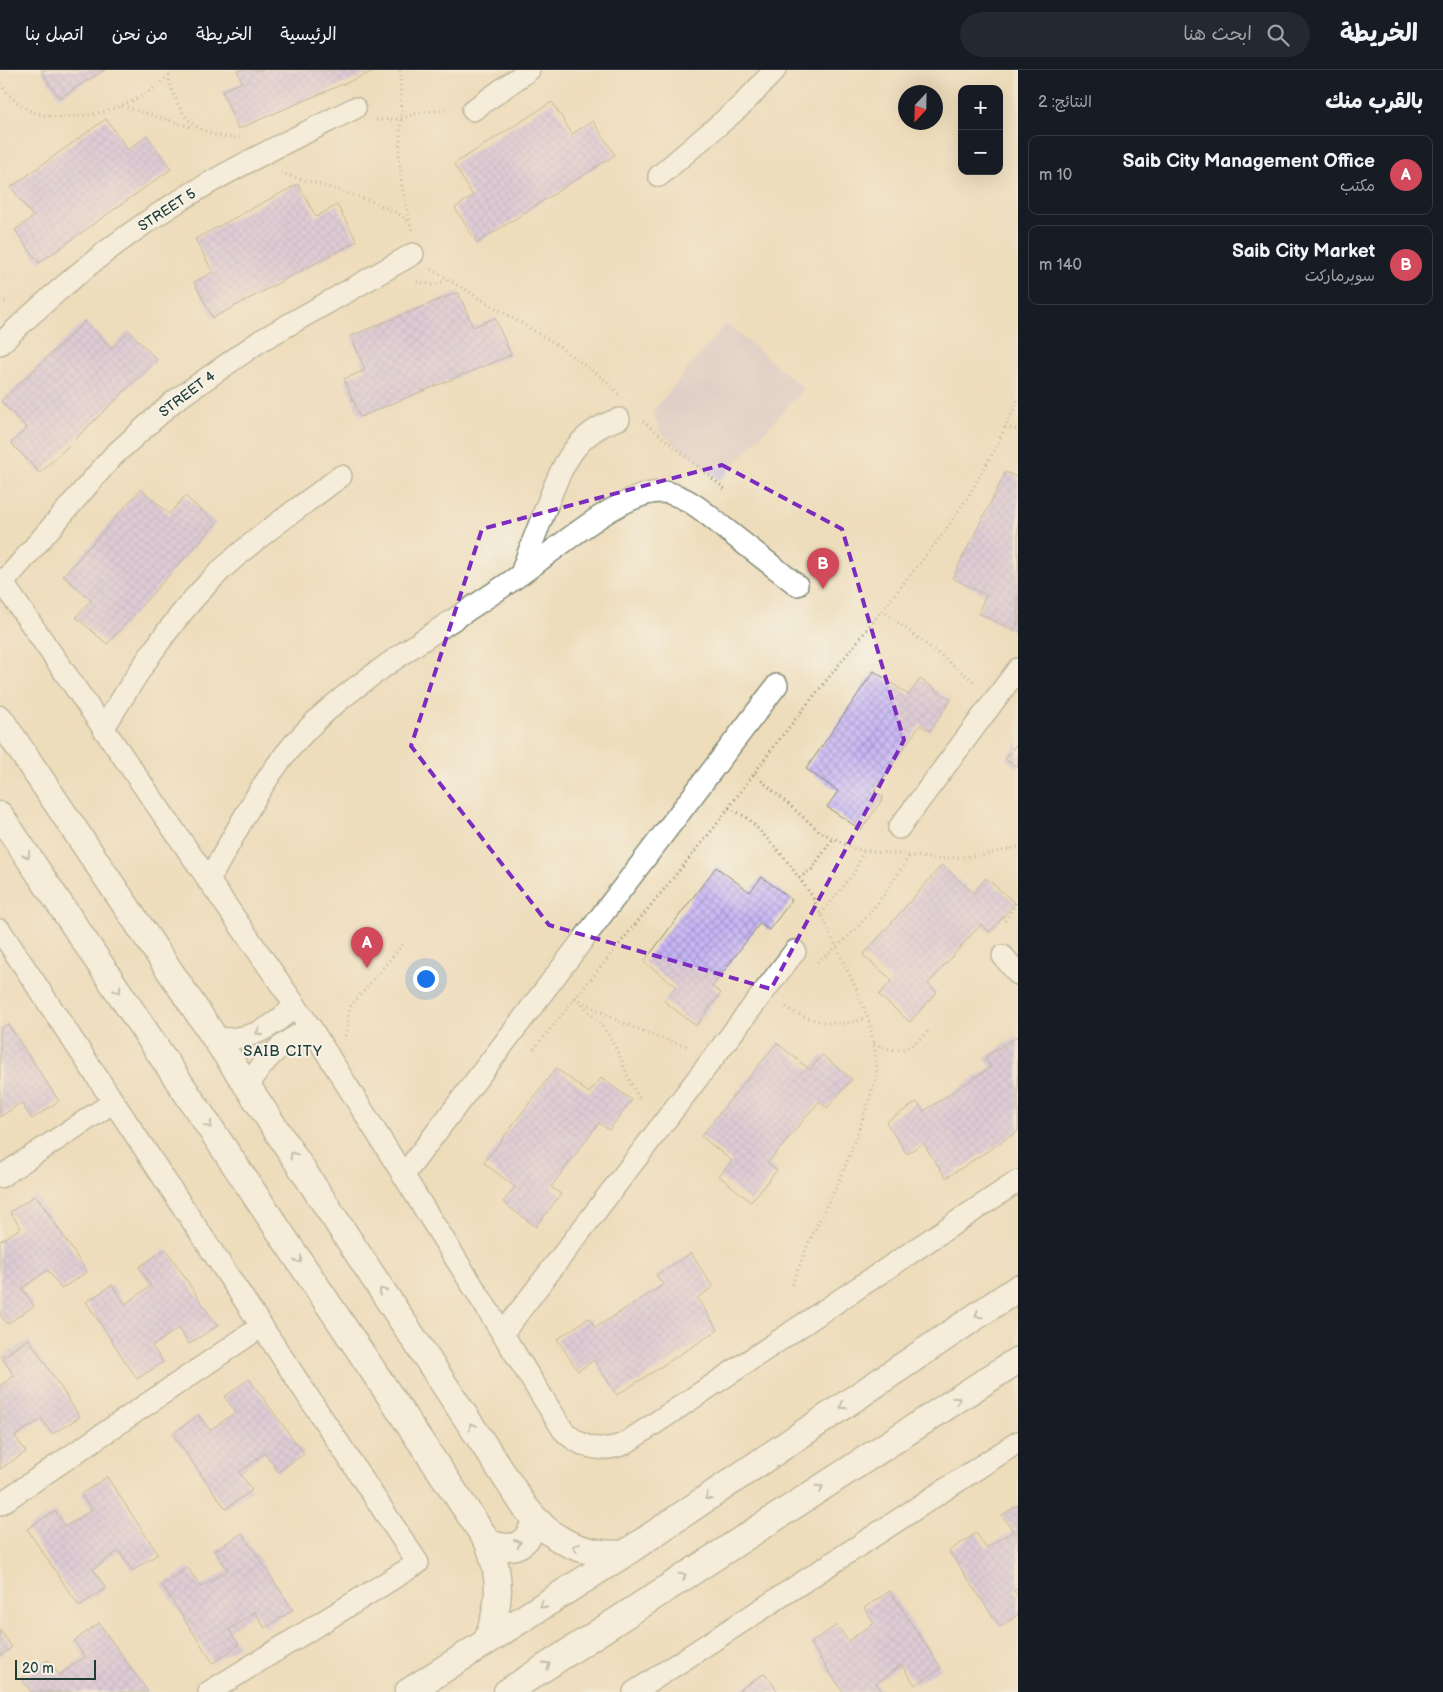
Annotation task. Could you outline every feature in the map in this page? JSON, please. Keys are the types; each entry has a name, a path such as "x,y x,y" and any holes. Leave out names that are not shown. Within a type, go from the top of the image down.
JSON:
{"street":[{"path":"473,110 529,70"},
{"path":"659,176 742,105 775,70"},
{"name":"STREET 5","path":"0,344 64,286 112,247 171,206 236,168 355,108"},
{"name":"STREET 4","path":"1,581 113,456 173,402 260,341 418,252"},
{"path":"521,574 566,460 590,432 628,417"},
{"path":"103,730 150,654 180,614 210,581 247,547 341,476"},
{"path":"208,881 272,770 303,733 344,695 412,646 521,574 590,523 618,506 649,493 674,494 688,501 797,585"},
{"path":"1,581 311,1028 563,1430 575,1441 592,1448 601,1449 617,1447 632,1439 1018,1181"},
{"path":"899,828 1018,669"},
{"path":"403,1176 777,685"},
{"path":"0,719 216,1039 525,1507 547,1531 575,1548 591,1552 624,1554"},
{"path":"0,815 488,1542 494,1558 499,1592 493,1626 486,1642"},
{"path":"0,930 112,1103 418,1563 209,1692"},
{"path":"502,1334 795,950"},
{"path":"1003,956 1018,974"},
{"path":"216,1039 245,1037 260,1032 273,1025 295,1005"},
{"path":"248,1088 256,1072 267,1058 288,1041 311,1028"},
{"path":"0,1177 112,1103"},
{"path":"408,1692 624,1554 1018,1288"},
{"path":"0,1504 262,1326"},
{"path":"507,1692 1018,1360"},
{"path":"634,1692 1018,1442"},
{"path":"488,1542 503,1547 518,1545 527,1539 533,1530 535,1519"}],"path":[{"path":"0,84 13,99 29,111 50,117 85,116 122,106 156,88 168,76 170,70"},
{"path":"400,70 401,119 399,156 402,187 418,252 448,280 554,343 605,380 622,398"},
{"path":"168,76 172,90 185,116 195,127 200,129"},
{"path":"122,106 220,136 244,136"},
{"path":"401,119 414,114 447,109"},
{"path":"278,173 379,204 399,214 409,222 412,230"},
{"path":"417,282 434,285 448,280"},
{"path":"0,300 8,303"},
{"path":"533,1049 714,829 778,741 943,534 969,496 995,449 1018,400"},
{"path":"628,417 725,489"},
{"path":"1005,427 1018,430"},
{"path":"886,613 978,684"},
{"path":"729,808 748,818 784,857 812,896 838,947 868,1017 873,1043 877,1076 868,1105 840,1180 808,1244 790,1287"},
{"path":"799,878 812,869 833,838"},
{"path":"821,914 854,873 864,850"},
{"path":"817,962 838,947 864,921 891,885 910,855"},
{"path":"1005,921 1018,900"},
{"path":"344,1039 350,1025 348,1012 351,1006 404,943"},
{"path":"575,997 628,1025 673,1043 687,1046"},
{"path":"575,997 609,1035 630,1082 642,1101"},
{"path":"786,1007 796,1014 827,1022 844,1024 858,1022 868,1017"},
{"path":"873,1043 886,1049 898,1051 909,1047 931,1029"}],"highlighted area":[{"path":"722,465 842,529 904,740 771,989 549,925 411,746 482,529"}],"shaded area":[{"path":"726,323 804,389 720,480 661,433 653,411"}],"building":[{"path":"41,70 105,70 59,98"},
{"path":"237,70 376,70 238,129 222,91 242,82"},
{"path":"552,102 572,134 593,121 615,155 477,243 455,208 473,196 454,164"},
{"path":"106,119 128,150 147,135 171,169 39,263 15,230 33,217 11,187"},
{"path":"298,184 316,217 337,205 357,241 213,318 194,282 213,272 195,239"},
{"path":"458,292 473,327 495,318 511,355 360,417 344,379 365,370 351,336"},
{"path":"85,321 112,348 129,331 157,360 40,473 11,443 27,428 1,401"},
{"path":"1006,472 1018,478 1018,624 1014,631 978,613 986,595 952,578"},
{"path":"141,489 169,514 185,496 216,523 107,644 76,617 91,600 63,576"},
{"path":"874,671 909,695 920,679 951,700 930,731 920,725 874,791 884,797 861,830 827,807 838,791 806,769"},
{"path":"1018,742 1018,768 1005,759"},
{"path":"942,865 973,893 986,878 1015,903 990,932 981,924 928,984 937,992 910,1022 879,995 892,980 863,955"},
{"path":"716,867 750,892 762,877 792,900 769,930 760,923 712,987 721,993 696,1026 664,1001 676,986 644,962"},
{"path":"8,1024 59,1101 32,1119 21,1103 0,1117 0,1029"},
{"path":"1018,1036 1018,1131 946,1178 923,1143 907,1154 886,1122 917,1102 924,1111 991,1067 985,1057"},
{"path":"777,1043 810,1070 822,1055 852,1079 827,1108 819,1101 768,1163 777,1170 751,1202 719,1176 732,1161 701,1136"},
{"path":"556,1068 589,1093 601,1078 632,1100 609,1130 599,1123 551,1187 561,1194 536,1227 503,1202 515,1187 484,1163"},
{"path":"36,1195 87,1272 61,1289 48,1270 22,1288 34,1306 7,1324 0,1314 0,1241 21,1228 10,1212"},
{"path":"166,1249 217,1326 189,1344 179,1328 152,1346 163,1362 137,1379 86,1302 112,1285 125,1304 151,1286 139,1267"},
{"path":"691,1253 713,1287 697,1298 718,1330 617,1395 594,1360 578,1371 557,1339 589,1318 595,1328 663,1285 656,1275"},
{"path":"29,1339 80,1417 52,1434 42,1419 15,1436 26,1452 0,1469 0,1386 14,1376 2,1357"},
{"path":"249,1379 304,1454 278,1472 265,1453 239,1472 252,1490 226,1509 172,1434 198,1415 210,1430 236,1412 224,1397"},
{"path":"107,1477 158,1554 132,1571 119,1551 93,1569 106,1588 79,1606 27,1529 55,1511 65,1527 92,1510 81,1494"},
{"path":"1018,1505 1018,1588 1014,1591 1018,1596 1018,1615 1000,1627 949,1551 976,1533 986,1548 1013,1531 1002,1515"},
{"path":"242,1533 293,1610 265,1628 255,1612 229,1630 239,1645 213,1663 162,1585 188,1568 201,1587 228,1570 215,1551"},
{"path":"890,1591 941,1668 915,1685 902,1665 876,1683 882,1692 843,1692 810,1643 837,1625 848,1641 874,1623 864,1608"},
{"path":"99,1623 148,1692 31,1692 21,1678 48,1660 59,1675 85,1657 74,1641"},
{"path":"0,1630 12,1647 0,1656"},
{"path":"765,1673 778,1692 741,1692 739,1690"}],"place":[{"name":"Saib City Market","path":"823,589"},
{"name":"Saib City Management Office","path":"367,968"}],"district":[{"name":"SAIB CITY","path":"283,1051"}]}
